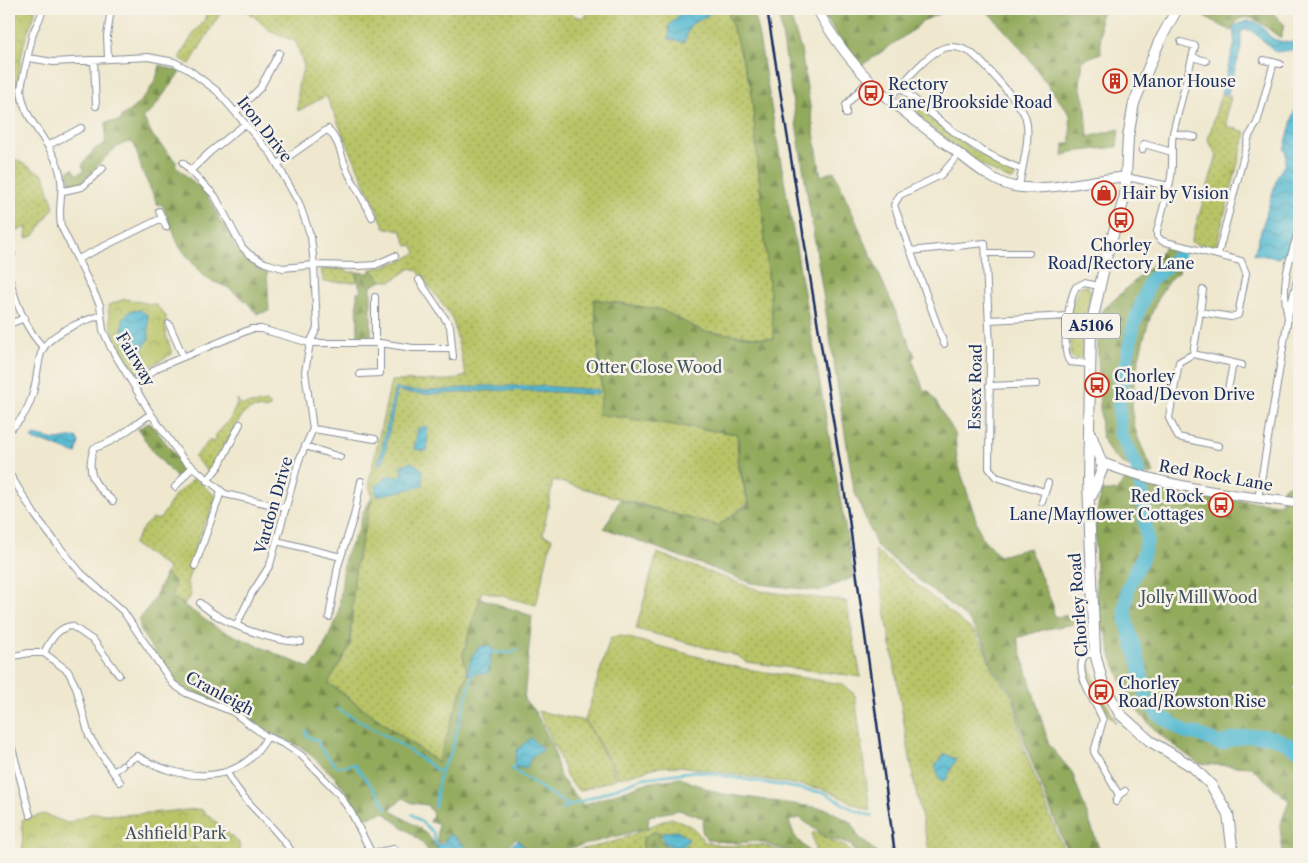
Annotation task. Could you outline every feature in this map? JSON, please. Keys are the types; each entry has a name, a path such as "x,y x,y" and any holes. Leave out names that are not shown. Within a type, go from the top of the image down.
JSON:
{"main road":[{"path":"817,9 832,36 868,81 888,100 959,154 1000,181 1019,187 1034,188 1126,177"},
{"name":"Chorley Road","path":"1177,9 1144,74 1134,103 1128,137 1125,196 1099,286 1091,326 1089,364 1090,422 1096,466 1089,508 1095,653 1103,684 1120,714 1150,741 1193,767 1204,776 1217,793 1228,814 1233,854"},
{"name":"Red Rock Lane","path":"1096,466 1208,492 1299,503"}],"street":[{"name":"Fairway","path":"43,9 32,35 29,58 21,88 24,105 30,121 49,145 59,168 63,191 60,217 61,226 100,305 108,343 151,414 183,459 206,481 221,492 286,508"},
{"path":"108,58 107,36 111,9"},
{"path":"1181,42 1195,46 1173,132 1172,152 1174,170 1157,236 1162,241 1241,261 1245,266 1241,310 1238,315 1231,317 1200,312"},
{"path":"888,100 933,54 942,48 954,47 970,53 1017,103 1026,116 1028,128 1019,187"},
{"path":"236,112 260,88 279,53"},
{"name":"Iron Drive","path":"29,58 54,62 148,57 174,62 204,80 217,91 278,164 299,203 311,237 314,265 316,328 310,343"},
{"path":"1192,57 1206,61"},
{"path":"94,60 96,106"},
{"path":"1218,254 1249,136 1256,123 1277,63 1264,60"},
{"path":"846,114 843,104 868,81"},
{"path":"900,87 969,144 991,158 1022,170"},
{"path":"190,171 210,152 246,124"},
{"path":"49,145 81,128"},
{"path":"278,164 328,129 339,142 348,173 362,194 372,217"},
{"path":"1173,132 1195,137"},
{"path":"1142,150 1144,144 1172,152"},
{"path":"944,344 894,208 895,201 900,195 941,175 959,154"},
{"path":"183,163 215,196 238,240 249,254 265,263 283,268 314,265 375,265 395,256"},
{"path":"63,191 82,187 103,168"},
{"path":"1126,177 1169,186"},
{"path":"159,211 166,227"},
{"path":"78,259 162,218"},
{"path":"1288,318 1284,300 1287,270 1299,229"},
{"name":"Essex Road","path":"910,250 985,244 989,320 988,463 990,472 996,477 1045,492"},
{"path":"986,253 1029,253"},
{"path":"1258,499 1288,318 1299,273"},
{"path":"9,277 29,331 44,348"},
{"path":"419,280 450,326 453,357"},
{"path":"1089,364 1074,363 1067,359 1065,352 1068,316 1076,287 1084,283 1099,286"},
{"path":"1193,354 1203,290"},
{"path":"360,374 380,373 376,297"},
{"path":"9,430 20,420 28,406 35,388 40,356 44,348 54,338 90,319 101,316"},
{"path":"989,320 1068,316"},
{"path":"9,324 25,318"},
{"path":"169,324 183,356"},
{"path":"134,384 159,367 251,329 261,328 310,343 378,343 413,348 452,348"},
{"path":"310,343 305,372 313,429 375,439"},
{"path":"1219,446 1178,436 1169,418 1179,362 1193,354 1242,365"},
{"path":"1227,395 1233,363"},
{"path":"989,386 1037,384"},
{"path":"113,501 103,492 91,475 90,462 94,448 118,438 130,427 151,414"},
{"path":"206,481 219,466 240,424"},
{"name":"Vardon Drive","path":"237,624 252,593 270,565 305,446 313,429"},
{"name":"Vardon Drive","path":"305,446 340,457"},
{"path":"175,487 192,467"},
{"name":"Cranleigh","path":"9,473 35,515 57,544 81,573 123,611 173,684 186,693 233,712 267,737 294,750 332,786 352,814 372,854"},
{"path":"329,617 341,557 354,516 361,481"},
{"path":"1042,502 1048,483"},
{"path":"195,566 221,492"},
{"path":"277,541 341,557"},
{"path":"200,602 209,611 237,624 276,639 301,642"},
{"path":"44,654 49,640 66,626 72,626 94,641 120,675"},
{"path":"9,647 10,657 44,654 68,671 76,687 89,736 120,782"},
{"path":"1095,653 1085,655 1080,662 1081,672 1103,720 1094,752 1120,796"},
{"path":"9,737 30,815"},
{"path":"132,750 137,756 153,765 176,773 208,776 228,772 252,756 267,737"},
{"path":"113,772 137,756"},
{"path":"228,772 234,785 278,831 293,854"},
{"path":"372,854 394,849 396,854"}],"green space":[{"path":"9,9 35,9 23,50 17,100 9,102"},
{"path":"203,9 229,9 219,15 190,64 179,58 195,31 204,22 206,14"},
{"path":"240,9 568,9 575,16 583,18 589,13 587,9 727,9 751,87 774,339 702,331 662,310 594,299 602,394 597,414 737,434 738,464 748,503 718,526 553,480 543,535 552,538 536,605 482,591 463,655 467,674 439,763 328,683 350,646 355,569 372,498 369,482 391,381 451,380 466,376 452,317 417,270 411,268 392,281 382,281 371,269 388,265 416,252 412,245 407,246 401,230 385,228 326,96 298,111 298,86 304,66 296,42 269,30 249,12"},
{"name":"Otter Close Wood","path":"727,9 754,9 854,577 820,591 751,583 604,528 620,500 718,526 749,504 739,465 738,434 597,414 602,394 594,299 662,310 702,331 774,339 751,87"},
{"path":"778,9 788,9 801,50 821,176 834,171 915,356 913,361 924,391 929,391 955,433 957,460 981,536 999,556 1029,548 1053,606 1054,617 1080,614 1074,624 1046,629 1017,638 1049,745 1072,772 1101,854 1068,854 1025,744 1015,698 994,670 983,642 968,619 877,547 854,490"},
{"path":"820,9 952,9 922,21 916,28 858,68"},
{"path":"985,9 1110,9 1100,15 1101,53 1083,60 1080,85 1086,109 1088,137 1119,129 1117,147 1071,152 1063,157 1064,144 1071,143 1070,115 1019,46"},
{"path":"1191,9 1269,9 1284,24 1281,38 1262,24 1249,18 1242,18 1231,31"},
{"path":"160,65 180,72 151,112 143,117 153,136 177,163 175,165 197,186 199,184 213,204 221,223 224,224 234,242 233,245 249,261 267,268 269,311 257,314 247,302 227,287 209,280 199,271 179,246 162,204 158,205 142,171 135,146 131,142 117,147 79,186 70,187 68,171 73,168 77,175 84,170 82,165 96,148 105,144 106,122 121,121 122,116 141,101 155,80"},
{"path":"1221,94 1231,97 1227,111 1227,126 1246,132 1216,247 1212,248 1191,242 1217,155 1208,140"},
{"path":"901,95 957,139 987,158 1015,170 1014,179 1010,180 995,173 953,145 900,104 898,99"},
{"path":"9,156 44,175 54,207 34,236 26,238 27,227 14,232 9,231"},
{"path":"1164,247 1184,257 1179,272 1169,281 1160,295 1145,333 1136,375 1132,407 1136,433 1154,473 1150,475 1133,469 1119,461 1108,449 1104,441 1101,432 1097,329 1101,312 1154,263"},
{"path":"321,268 346,269 348,272 356,272 357,282 323,282"},
{"path":"371,269 382,281 371,286 371,337 358,337 357,292 361,292 356,272 369,273"},
{"path":"1081,286 1087,286 1091,291 1086,317 1083,357 1078,360 1071,357 1070,354 1070,328 1073,301"},
{"path":"125,299 156,305 166,316 166,335 172,354 137,374 120,351 113,333 109,314 108,305"},
{"path":"237,399 241,405 267,402 271,406 265,410 251,409 241,417 228,443 225,442 223,445 225,448 216,465 209,473 194,457 210,440 213,442 216,439 214,437 230,419 237,404"},
{"path":"148,423 151,424 185,467 177,478 153,452 138,429"},
{"path":"195,478 216,497 209,517 202,528 203,533 198,536 201,539 195,548 197,552 187,582 191,595 184,605 172,597 175,582 166,573 168,568 133,544 144,526 152,519 160,519 176,494"},
{"name":"Jolly Mill Wood","path":"1126,479 1196,497 1281,504 1284,487 1299,480 1299,683 1292,688 1299,695 1299,854 1283,854 1280,826 1289,801 1251,767 1199,764 1159,734 1138,712 1123,686 1111,655 1107,635 1097,622 1095,525 1101,491 1116,491"},
{"path":"372,498 355,569 350,646 328,683 438,763 467,674 463,655 480,598 532,616 524,700 533,708 552,744 560,777 583,805 646,783 680,778 718,793 827,809 852,823 858,836 878,854 856,854 851,845 824,836 800,818 789,821 795,837 812,854 798,854 757,841 737,843 707,840 702,831 704,818 679,810 649,816 648,828 556,852 526,848 516,838 502,852 490,854 468,849 449,834 444,841 437,843 438,823 430,822 433,814 427,805 412,803 403,798 390,810 419,828 431,839 439,854 430,854 415,836 384,812 364,818 336,778 304,749 271,733 234,709 184,689 173,680 141,632 139,619 153,601 166,573 175,582 172,597 217,628 309,668 318,659 338,616 345,556 359,529 363,512"},
{"path":"875,550 974,632 984,648 993,671 1014,699 1023,746 1065,854 935,854 929,851 914,782"},
{"path":"657,553 761,591 846,601 861,677 746,662 738,656 636,629"},
{"path":"618,635 740,668 842,684 855,695 870,811 823,789 681,766 657,767 620,778 585,720 610,639"},
{"path":"1089,662 1094,680 1116,723 1090,688 1084,663"},
{"path":"538,711 585,721 618,778 579,791 567,778 555,746"},
{"name":"Ashfield Park","path":"201,809 239,843 240,854 23,854 22,820 44,814 67,823 93,813 122,815"},
{"path":"671,818 690,826 704,842 727,846 762,845 793,854 568,854 616,841"},
{"path":"653,832 660,832 659,838 666,847 676,850 688,846 688,854 646,854 643,847 643,838"},
{"path":"814,832 846,847 852,854 813,854 815,849 812,834"}],"water":[{"path":"684,9 711,9 707,16 690,25 684,42 669,39 669,26"},
{"path":"1247,21 1260,25 1272,38 1278,41 1299,40 1299,49 1276,52 1251,30 1243,30 1241,33 1241,48 1228,94 1221,93 1235,43 1233,29 1236,25"},
{"path":"1299,94 1299,214 1289,253 1278,258 1254,254 1278,175 1285,164 1286,152 1284,150"},
{"path":"140,310 148,315 149,339 142,350 131,352 122,337 123,318 130,311"},
{"path":"481,386 540,386 599,390 597,395 497,390 429,394 397,391 383,462 378,465 395,388 427,391"},
{"path":"428,426 427,451 414,449 418,428"},
{"path":"35,435 55,440 76,437 79,442 76,454 44,442 34,441 31,438"},
{"path":"411,462 422,469 423,486 377,496 375,487 388,475 397,477 404,474 400,466"},
{"path":"480,646 493,647 488,673 467,674 472,656"},
{"path":"531,738 543,750 532,756 526,769 514,766 517,750"},
{"path":"945,754 956,759 946,780 940,780 935,766"},
{"path":"677,831 689,839 686,843 678,847 665,844 661,835 665,832"},
{"path":"450,834 468,849 490,854 439,854 436,845 444,843"},
{"path":"518,840 527,851 551,854 491,854 502,852"}],"waterway":[{"path":"1178,256 1150,281 1134,324 1119,396 1120,434 1137,466 1144,503 1147,540 1143,556 1128,588 1125,609 1127,623 1139,663 1147,701 1159,715 1187,733 1198,734 1220,744 1243,737 1259,736 1275,738 1299,750"},
{"path":"493,652 511,653 518,650"},
{"path":"440,772 450,755 473,674"},
{"path":"338,709 398,743 440,772 435,807"},
{"path":"306,731 308,737 317,740 321,749 337,767 354,764 381,798 386,808"},
{"path":"514,766 512,769 569,806"},
{"path":"561,809 643,778 696,771 825,793 852,809 872,816"},
{"path":"412,814 433,832 436,845"}],"railway":[{"path":"767,9 849,519 895,854"}],"place":[{"name":"Manor House","path":"1115,81"},
{"name":"Rectory Lane/Brookside Road","path":"871,93"},
{"name":"Hair by Vision","path":"1104,193"},
{"name":"Chorley Road/Rectory Lane","path":"1121,220"},
{"name":"Chorley Road/Devon Drive","path":"1097,385"},
{"name":"Red Rock Lane/Mayflower Cottages","path":"1221,505"},
{"name":"Chorley Road/Rowston Rise","path":"1101,692"}]}
